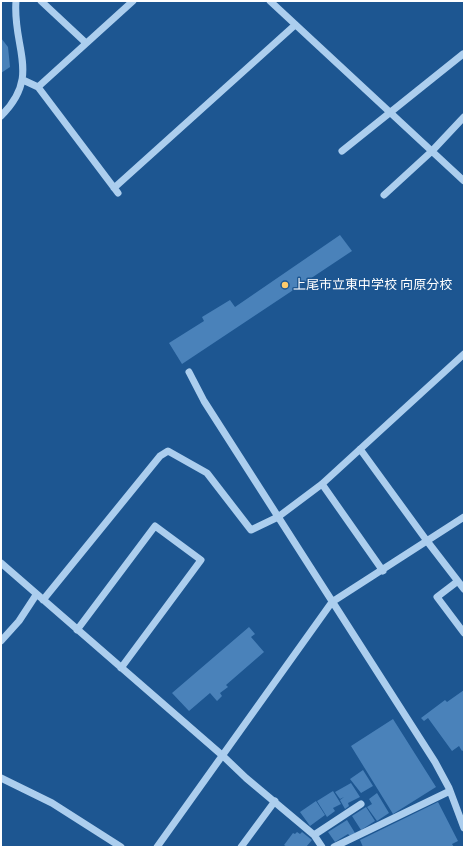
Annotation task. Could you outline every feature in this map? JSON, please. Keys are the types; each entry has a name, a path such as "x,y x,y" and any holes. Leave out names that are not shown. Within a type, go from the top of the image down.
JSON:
{"street":[{"path":"1,116 15,98 23,80 23,60 15,14 16,1"},
{"path":"41,1 86,43"},
{"path":"120,1 127,7"},
{"path":"38,87 133,1"},
{"path":"270,1 464,181"},
{"path":"23,80 38,87 116,191 295,24"},
{"path":"342,151 463,54"},
{"path":"384,195 432,151 464,117"},
{"path":"43,600 160,456 168,451 207,473 251,530 278,517 322,484 464,354"},
{"path":"189,372 204,401 435,762 450,791 464,828"},
{"path":"360,449 464,589"},
{"path":"322,484 383,571"},
{"path":"157,847 332,602 383,571 464,517"},
{"path":"77,630 155,526 201,560 121,668"},
{"path":"1,563 223,756 246,778 314,835 321,846"},
{"path":"458,581 437,597 464,633"},
{"path":"1,641 19,621 36,595"},
{"path":"1,778 52,803 121,847"},
{"path":"334,847 450,791"},
{"path":"241,847 275,802"},
{"path":"314,835 360,804"}],"building":[{"path":"1,38 8,47 10,67 1,73"},
{"path":"340,235 352,251 182,364 169,343 204,321 202,317 230,300 235,307"},
{"path":"249,627 255,634 251,637 264,652 226,685 228,687 220,693 222,696 217,701 210,693 189,711 172,693"},
{"path":"464,690 464,750 462,751 459,746 452,751 428,718 424,721 421,718 445,700 447,702"},
{"path":"393,719 436,787 393,814 351,746"},
{"path":"363,770 373,786 361,793 350,779"},
{"path":"351,783 360,797 348,803 349,806 345,809 340,800 344,797 340,799 335,792"},
{"path":"333,791 341,804 333,808 335,811 327,817 317,801"},
{"path":"377,793 389,813 377,821 367,807 372,804 369,799"},
{"path":"316,801 325,815 310,826 300,812"},
{"path":"438,802 458,841 452,844 454,847 363,847 360,840"},
{"path":"366,807 375,821 361,830 352,816"},
{"path":"347,820 355,833 350,836 348,834 335,842 328,832"},
{"path":"297,832 300,834 302,832 312,840 306,847 287,847 284,845 293,833 295,834"}],"place":[{"name":"上尾市立東中学校 向原分校","path":"285,285"}]}
